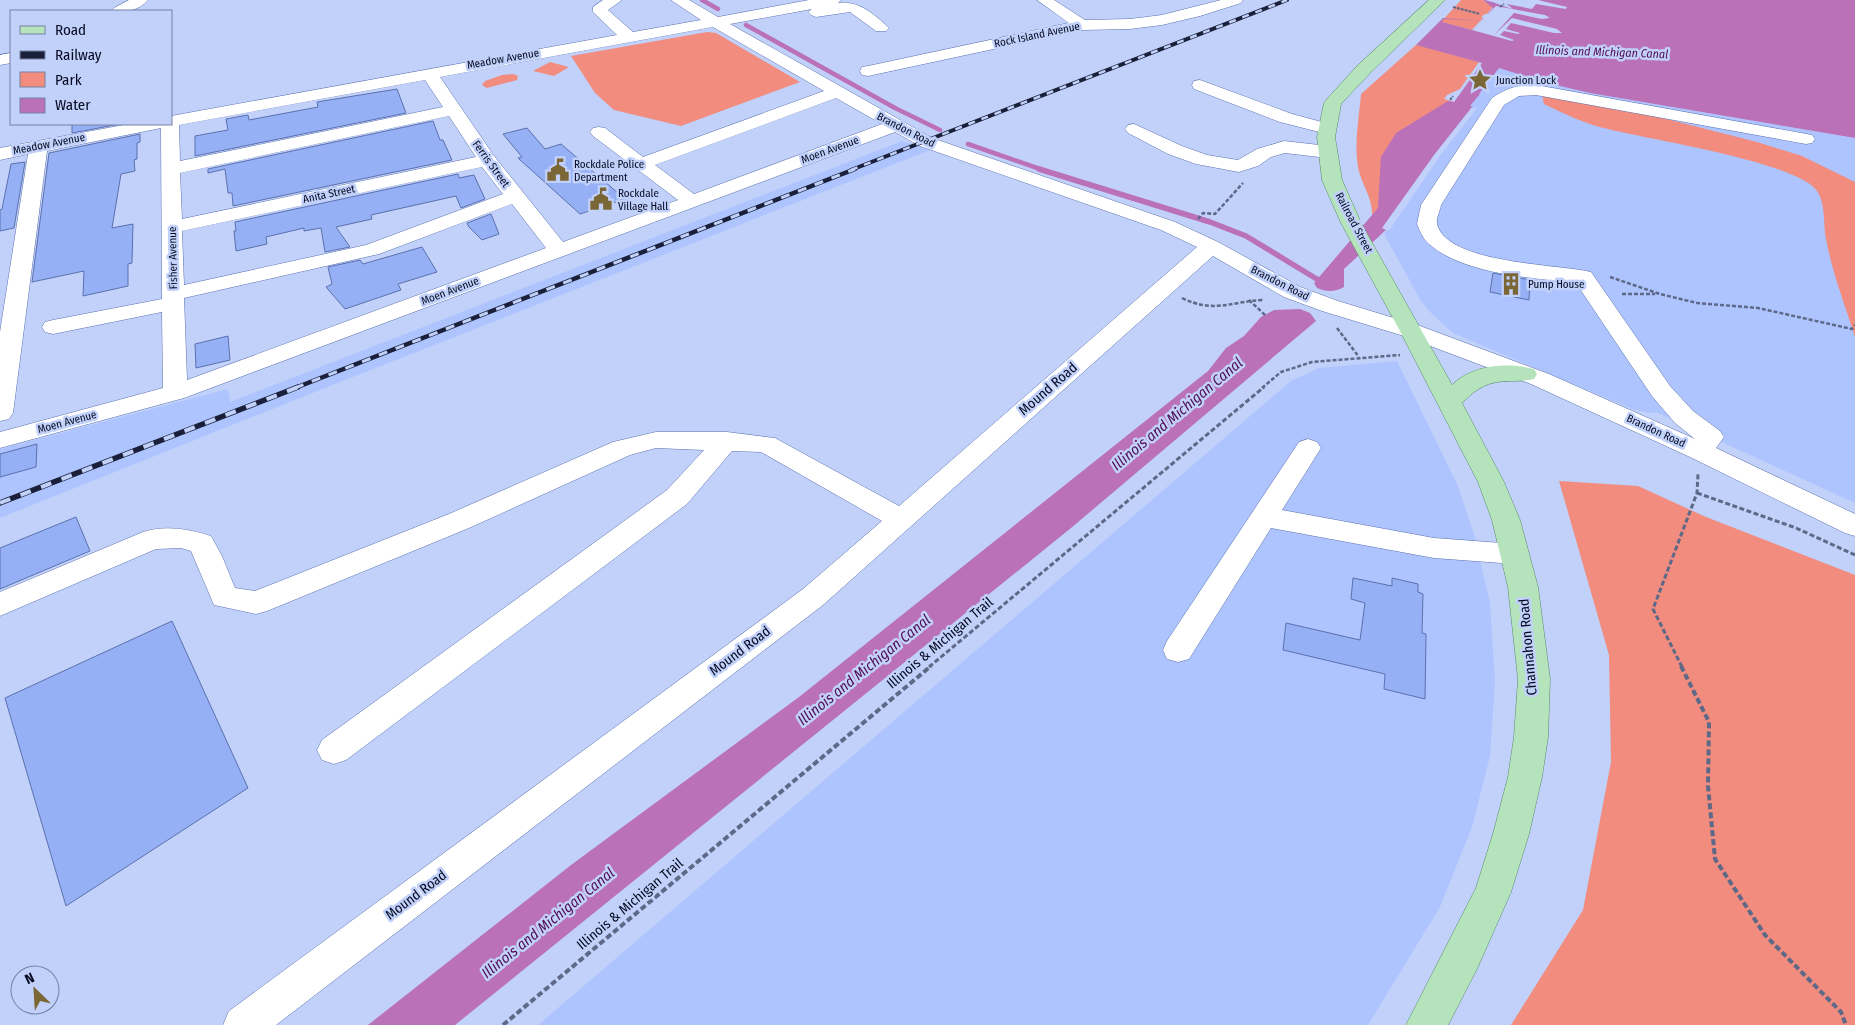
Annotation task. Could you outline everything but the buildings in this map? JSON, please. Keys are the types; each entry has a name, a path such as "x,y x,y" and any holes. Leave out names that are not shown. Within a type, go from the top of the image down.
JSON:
{"main road":[{"name":"Railroad Street","path":"1412,331 1374,260 1351,222 1332,180 1326,137 1333,103 1364,69 1446,4"},
{"name":"Channahon Road","path":"1412,331 1491,482 1506,520 1523,587 1534,679 1531,737 1526,777 1493,892 1463,956 1426,1025"},
{"path":"1449,402 1473,381 1493,375 1525,374"}],"street":[{"path":"121,10 141,0"},
{"path":"615,0 600,7 601,12 629,37"},
{"name":"Brandon Road","path":"678,0 895,126 934,145 1168,226 1211,246 1292,292 1330,306 1412,331 1599,404 1855,526"},
{"path":"1044,0 1082,25"},
{"name":"Rock Island Avenue","path":"868,71 1082,25 1130,24 1195,14 1236,0"},
{"name":"Meadow Avenue","path":"172,122 796,7 834,3 848,6 860,10 881,28"},
{"name":"Ferris Street","path":"429,73 487,160 558,250"},
{"path":"1200,85 1286,118 1327,129"},
{"path":"1699,451 1711,437 1684,417 1661,391 1599,284 1583,277 1528,270 1469,259 1440,245 1430,232 1427,222 1431,205 1498,102 1515,91 1536,90 1806,139"},
{"path":"641,164 836,92"},
{"path":"171,168 454,110"},
{"name":"Meadow Avenue","path":"0,154 151,125"},
{"name":"Fisher Avenue","path":"171,125 175,393"},
{"name":"Moen Avenue","path":"0,440 175,393 895,126"},
{"path":"1134,129 1175,150 1203,160 1239,166 1251,162 1264,153 1284,148 1328,152"},
{"path":"599,132 692,201"},
{"path":"0,413 38,147"},
{"name":"Anita Street","path":"172,228 487,160"},
{"path":"52,327 372,250 516,196"},
{"name":"Mound Road","path":"243,1025 813,596 1211,246"},
{"path":"0,605 153,539 181,538 201,543 224,597 256,604 459,521 622,448 656,440 727,441 766,444 901,519"},
{"path":"334,750 676,497 727,441"},
{"path":"1178,650 1308,448"},
{"path":"1264,517 1434,548 1515,554"}],"path":[{"path":"1446,4 1480,14"},
{"path":"1500,7 1504,4"},
{"path":"1450,100 1453,96"},
{"path":"1203,213 1215,214 1254,172 1251,162"},
{"path":"1599,284 1660,294 1697,303 1758,308 1852,329 1855,325"},
{"path":"1599,284 1660,294"},
{"path":"1161,289 1194,303 1217,307 1249,300 1267,300"},
{"path":"1249,300 1265,315"},
{"path":"1332,322 1360,357"},
{"name":"Illinois & Michigan Trail","path":"503,1025 1280,372 1312,362 1360,357 1423,355"},
{"path":"1846,1025 1841,1012 1765,934 1715,859 1708,786 1709,722 1653,609 1697,493 1796,528 1855,555"}],"shaded area":[{"path":"1499,68 1547,83 1590,93 1855,138 1855,503 1656,412 1649,413 1632,409 1453,333 1421,301 1384,234 1470,106"},
{"path":"902,141 930,150 0,518 0,449 228,389 230,402"},
{"path":"1397,361 1458,486 1474,534 1490,603 1495,681 1490,756 1472,827 1440,907 1368,1025 538,1025 1291,381 1319,368"}],"green space":[{"path":"1461,0 1483,0 1493,7 1472,30 1441,22"},
{"path":"707,32 716,33 800,82 681,126 614,110 595,93 571,56"},
{"path":"1428,37 1442,51 1425,47 1479,62 1460,89 1447,95 1444,99 1454,102 1467,117 1372,215 1371,203 1358,167 1356,149 1361,94 1416,45 1423,46 1420,44"},
{"path":"550,62 569,67 554,76 533,71"},
{"path":"513,74 518,76 517,80 487,88 482,85 485,81 502,75"},
{"path":"1542,95 1643,113 1757,142 1802,156 1855,182 1855,337 1835,276 1825,233 1822,202 1817,191 1804,180 1782,170 1753,161 1600,127 1544,104"},
{"path":"1559,481 1638,486 1706,517 1855,575 1855,1025 1511,1025 1583,910 1611,762 1609,655"}],"water":[{"name":"Illinois and Michigan Canal","path":"1483,0 1513,9 1502,0 1855,0 1855,138 1590,93 1547,83 1499,68 1470,106 1474,107 1389,227 1344,269 1344,287 1331,291 1317,288 1314,283 1378,208 1381,157 1396,133 1448,101 1454,102 1482,63 1416,45 1443,18 1481,21 1493,8","holes":["1444,19 1480,21 1472,30 1442,22"]},
{"name":"Illinois and Michigan Canal","path":"1300,309 1310,313 1316,321 1071,528 455,1025 368,1025 571,865 799,697 1208,371 1226,348 1244,336 1261,317 1274,310"}],"pier":[{"path":"1503,0 1538,0 1567,7 1566,9 1536,4 1532,9 1502,3"},
{"path":"1496,6 1545,15 1550,18 1542,19 1514,13 1494,35 1512,18 1557,29 1562,33 1554,33 1511,23 1506,29 1520,33 1504,31 1500,35 1514,40 1512,41 1472,30 1484,18 1481,17 1488,14"},
{"path":"1472,107 1477,108 1440,156 1391,228 1388,231 1382,228 1434,155"}],"waterway":[{"path":"702,0 718,9"},
{"path":"746,25 895,108 940,130"},
{"path":"968,144 1043,170"},
{"path":"1039,169 1210,222 1246,236 1325,284"}],"railway":[{"path":"851,170 1287,0"},
{"path":"295,388 855,169"},
{"path":"0,503 298,387"}],"place":[{"name":"Junction Lock","path":"1480,80"},
{"name":"Rockdale Police Department","path":"558,170"},
{"name":"Rockdale Village Hall","path":"601,199"},
{"name":"Pump House","path":"1511,284"}]}
